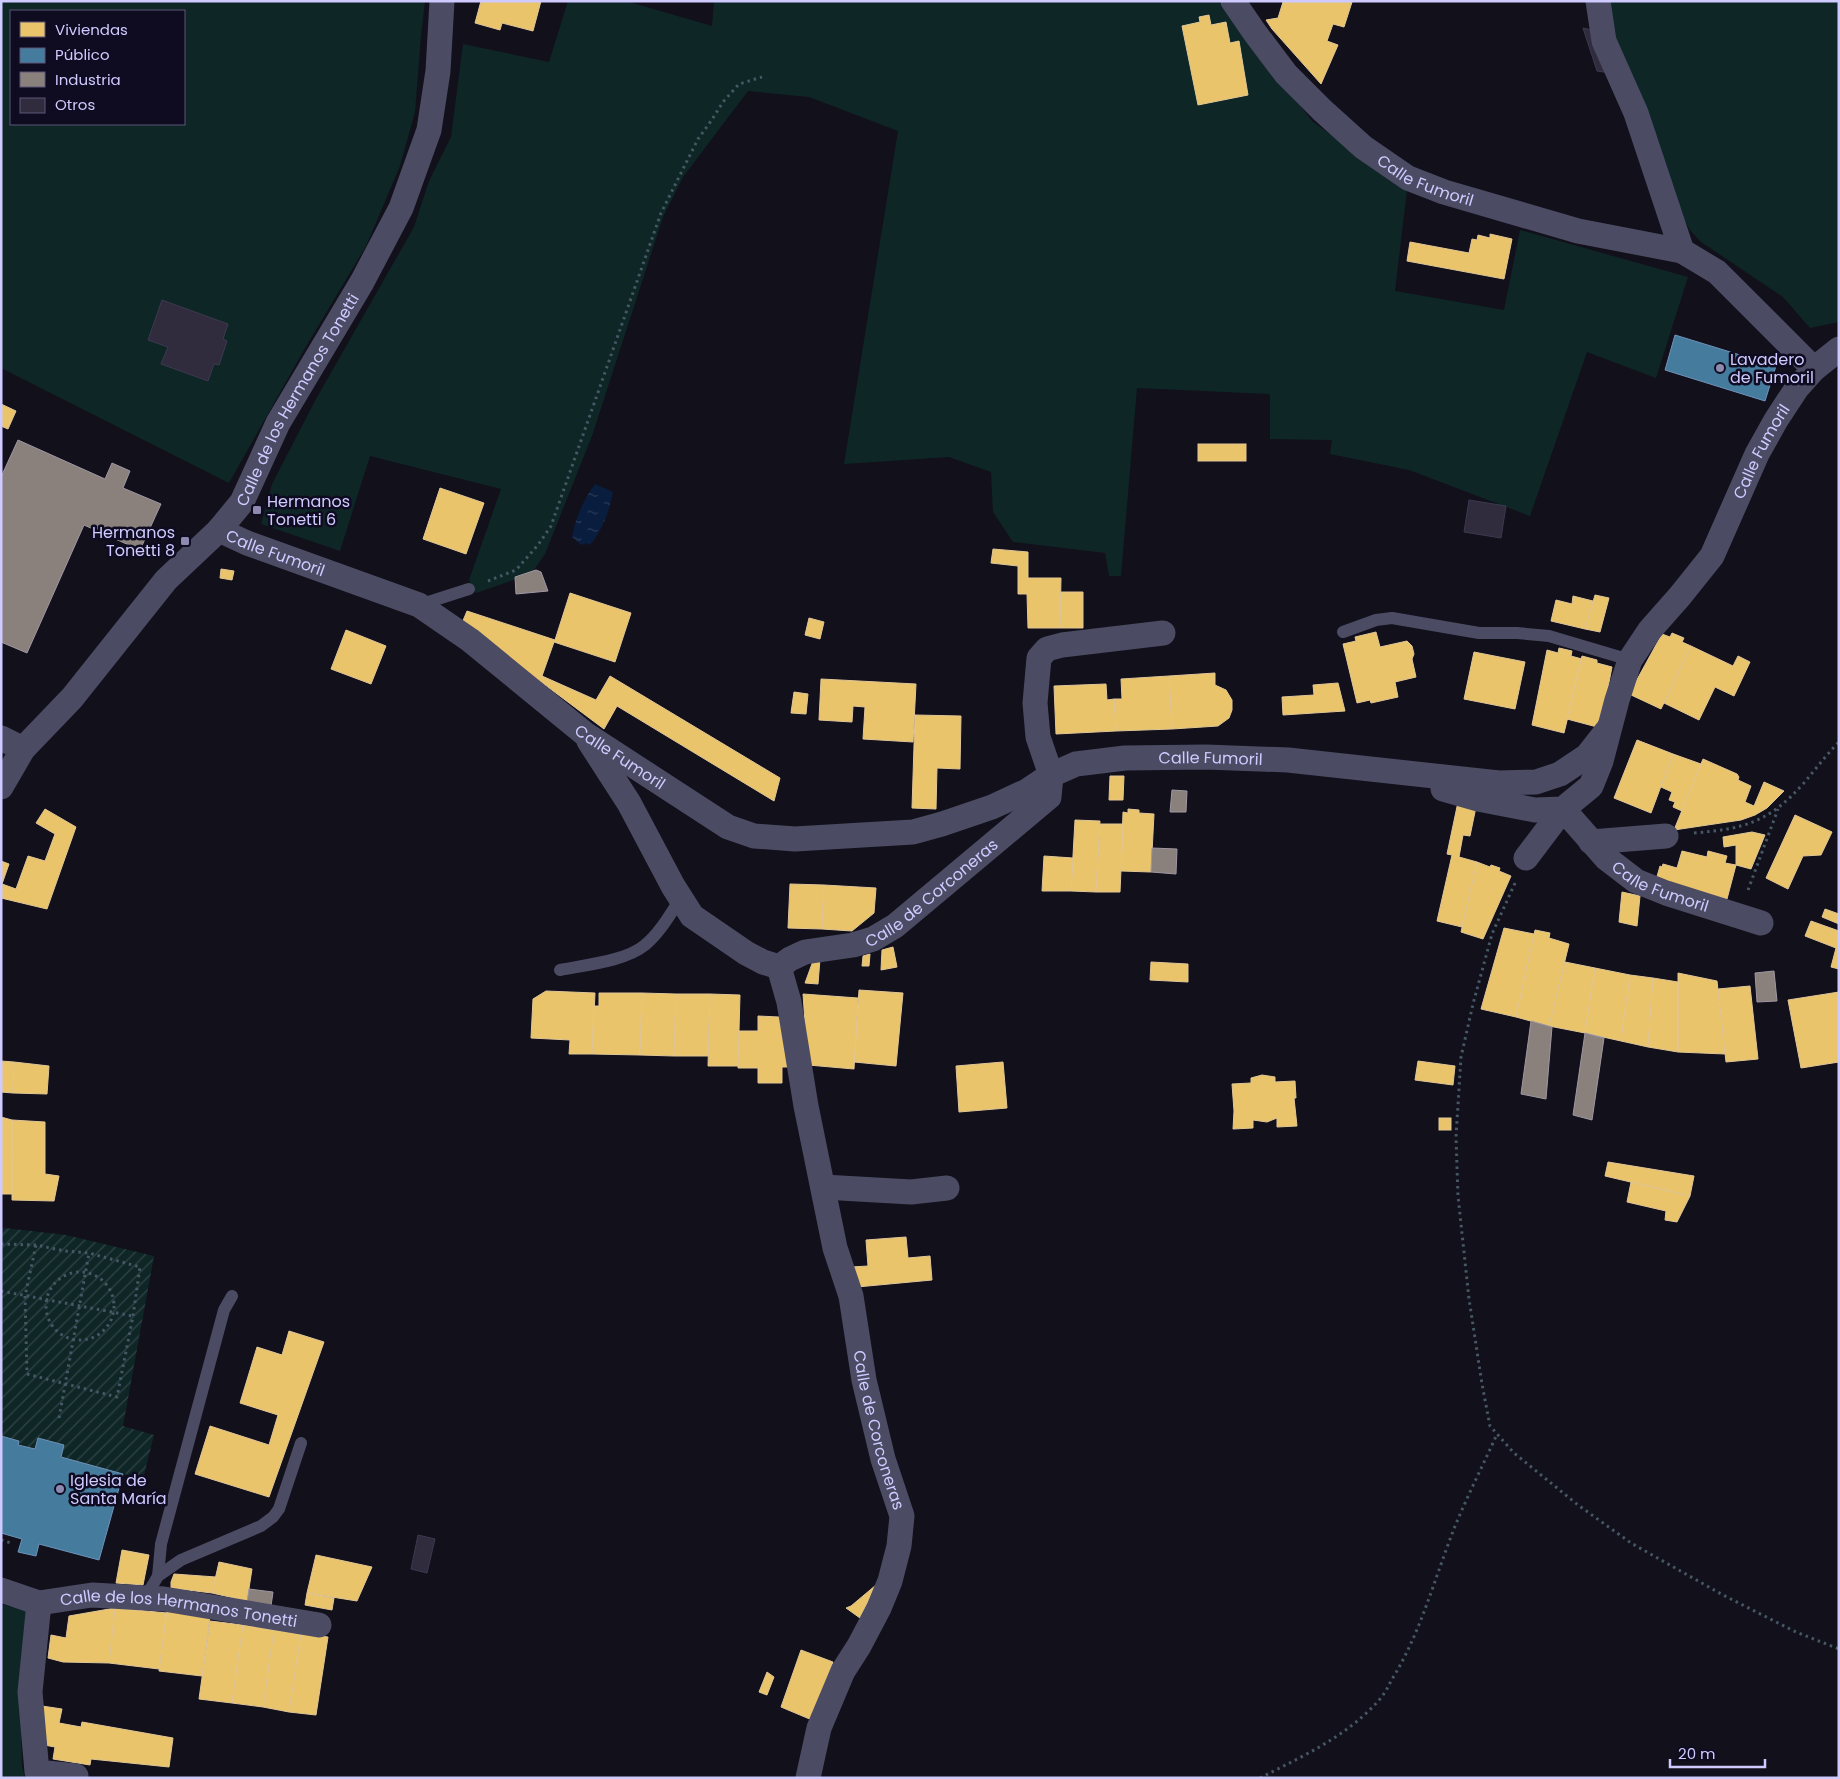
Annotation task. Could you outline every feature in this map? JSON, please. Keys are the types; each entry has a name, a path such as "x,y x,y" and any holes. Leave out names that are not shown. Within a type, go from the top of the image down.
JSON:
{"street":[{"name":"Calle de los Hermanos Tonetti","path":"1,786 23,749 72,698 166,580 219,530 242,502 278,423 362,282 401,208 429,130 438,71 442,1"},
{"name":"Calle Fumoril","path":"1233,1 1286,74 1363,147 1408,178 1444,192 1578,231 1682,251 1717,272 1814,369 1797,388 1757,454 1712,556 1650,630 1630,660 1601,761 1591,786 1563,809 1526,858"},
{"path":"1598,1 1604,41 1636,113 1682,251"},
{"path":"1814,369 1839,348"},
{"name":"Calle Fumoril","path":"219,530 247,543 419,605 470,640 585,734 728,827 754,836 794,839 914,832 992,807 1027,791 1051,775 1076,764 1125,758 1206,757 1279,760 1371,768 1498,783 1536,782 1560,774 1587,756 1609,728"},
{"path":"1051,775 1038,737 1035,703 1039,658 1047,649 1062,645 1163,633"},
{"path":"585,734 628,802 692,916 746,953 763,962 779,967"},
{"path":"1,738 23,749"},
{"name":"Calle Fumoril","path":"1371,768 1478,799 1535,810 1563,809"},
{"name":"Calle de Corconeras","path":"808,1778 819,1728 843,1671 879,1608 890,1581 899,1546 902,1516 881,1450 864,1380 852,1296 835,1248 806,1106 789,1002 779,967 805,952 852,945 873,939 895,926 1049,797 1051,775"},
{"name":"Calle Fumoril","path":"1563,809 1606,858 1636,881 1666,894 1750,920"},
{"name":"Calle Fumoril","path":"1591,842 1666,836"},
{"path":"823,1187 911,1192 947,1188"},
{"name":"Calle de los Hermanos Tonetti","path":"1,1590 39,1603 92,1595 164,1599 319,1625"},
{"name":"Calle de los Hermanos Tonetti","path":"39,1603 30,1692 37,1772 76,1776"}],"lane":[{"path":"419,605 469,589"},
{"path":"1343,632 1376,620 1392,618 1479,633 1517,633 1549,636 1630,660"},
{"path":"560,970 633,953 645,946 656,934 681,898"},
{"path":"158,1576 161,1544 224,1310 232,1296"},
{"path":"145,1598 158,1576 181,1560 261,1526 273,1517 280,1509 301,1443"}],"path":[{"path":"469,589 516,570 538,545 551,526 668,198 698,139 712,122 723,102 739,84 762,77"},
{"path":"1666,836 1740,828 1762,819 1778,809 1803,784 1839,742"},
{"path":"1750,920 1778,809"},
{"path":"1526,858 1492,934 1461,1058 1456,1137 1458,1196 1469,1299 1490,1426 1514,1453 1578,1505 1631,1543 1723,1595 1796,1632 1839,1649"},
{"path":"1,1244 36,1245 65,1251 89,1253 140,1267 133,1316 117,1397 27,1374 25,1296 36,1245"},
{"path":"59,1418 89,1253"},
{"path":"86,1271 103,1279 113,1294 114,1312 106,1329 99,1334 92,1338 74,1340 57,1332 46,1317 45,1299 53,1283 68,1272 86,1271"},
{"path":"1,1291 133,1316"},
{"path":"1260,1778 1338,1736 1360,1719 1381,1698 1417,1631 1450,1540 1497,1434"},
{"path":"1,1540 11,1543"}],"green space":[{"path":"1,1 425,1 415,112 400,166 366,246 304,350 229,483 1,368"},
{"path":"568,1 626,1 712,26 714,1 1223,1 1312,121 1407,190 1395,291 1504,310 1520,230 1688,277 1656,378 1587,352 1530,516 1409,470 1330,454 1332,440 1270,439 1270,394 1137,388 1121,576 1109,576 1105,553 1013,542 993,512 991,472 949,457 844,464 898,131 809,97 748,91 683,177 663,217 592,436 545,554 531,574 476,593 469,580 501,489 370,456 340,551 261,524 272,484 316,399 414,227 429,181 451,137 463,44 549,62"},
{"path":"1608,1 1839,1 1839,322 1810,328 1783,297 1701,242 1689,229 1626,92"},
{"path":"1,1229 66,1235 154,1256 123,1426 154,1435 143,1479 61,1457 64,1445 38,1438 35,1449 18,1445 19,1441 1,1436"},
{"path":"1,1604 28,1612 20,1692 22,1766 25,1778 1,1778"}],"water":[{"path":"595,484 613,492 599,533 590,545 586,543 581,545 572,537 580,509"}],"building: Viviendas":[{"path":"481,1 541,1 533,31 502,23 500,30 475,23"},
{"path":"1283,2 1352,2 1344,27 1333,24 1327,41 1338,45 1321,84 1266,20 1278,18"},
{"path":"1209,15 1211,25 1226,22 1230,43 1239,41 1248,95 1198,105 1182,26 1200,22 1199,17"},
{"path":"1490,234 1512,239 1504,279 1407,261 1410,242 1469,253 1472,239 1477,240 1478,235 1490,238"},
{"path":"1,404 16,411 8,429 1,426"},
{"path":"1198,444 1246,444 1246,461 1198,461"},
{"path":"440,488 484,503 466,554 423,539"},
{"path":"993,549 1028,552 1028,578 1061,578 1060,628 1028,628 1027,594 1018,594 1018,566 991,563"},
{"path":"221,569 234,571 232,580 220,578"},
{"path":"1061,592 1083,592 1083,628 1060,628"},
{"path":"570,593 631,613 615,662 554,642 542,676 596,700 610,676 780,778 774,801 617,706 604,729 462,623 467,611 555,640"},
{"path":"1595,595 1609,598 1600,632 1585,629"},
{"path":"1573,596 1593,601 1585,629 1551,621 1556,600 1572,604"},
{"path":"809,618 824,622 820,639 805,635"},
{"path":"346,630 386,646 371,684 331,669"},
{"path":"1376,632 1380,647 1407,641 1412,646 1414,654 1412,659 1416,677 1395,682 1398,697 1371,703 1370,700 1357,703 1343,644 1356,641 1355,637"},
{"path":"1672,633 1684,638 1682,642 1691,646 1661,709 1629,694 1662,634 1670,637"},
{"path":"1691,646 1733,666 1738,656 1750,662 1734,696 1715,687 1699,720 1664,703"},
{"path":"1559,648 1572,651 1571,656 1582,659 1564,733 1532,725 1547,650 1558,653"},
{"path":"1474,652 1525,662 1515,709 1464,699"},
{"path":"1582,656 1612,667 1605,703 1597,727 1567,719"},
{"path":"1215,673 1215,685 1226,690 1232,700 1232,710 1229,718 1218,726 1172,729 1169,676"},
{"path":"1169,676 1172,729 1116,731 1114,699 1122,699 1121,679"},
{"path":"821,679 916,684 913,742 863,739 865,707 853,706 852,722 819,720"},
{"path":"1338,683 1345,711 1283,715 1282,697 1314,695 1313,685"},
{"path":"1106,684 1107,700 1114,699 1116,731 1056,734 1054,686"},
{"path":"794,692 808,694 806,714 791,713"},
{"path":"915,715 961,716 960,769 937,768 936,809 912,808"},
{"path":"1637,740 1673,754 1651,813 1614,798"},
{"path":"1673,754 1701,764 1682,811 1673,807 1675,802 1669,800 1672,792 1661,787"},
{"path":"1703,759 1737,774 1738,780 1751,786 1745,802 1754,806 1764,782 1784,791 1767,808 1741,820 1674,830"},
{"path":"1110,776 1124,776 1123,800 1109,800"},
{"path":"1458,802 1476,807 1470,836 1463,835 1459,857 1477,862 1462,927 1437,921 1452,855 1447,854"},
{"path":"45,809 76,827 47,909 1,898 1,861 9,864 2,884 16,889 28,856 45,861 55,834 36,823"},
{"path":"1128,809 1139,810 1139,813 1154,814 1151,872 1121,871 1123,812 1128,813"},
{"path":"1795,815 1832,832 1821,855 1803,856 1788,889 1766,878"},
{"path":"1075,820 1100,821 1096,892 1071,891"},
{"path":"1100,824 1123,824 1120,892 1096,892"},
{"path":"1752,832 1765,835 1751,869 1736,865 1736,845 1724,847 1723,837"},
{"path":"1682,851 1707,857 1708,851 1727,856 1725,863 1736,865 1727,899 1656,880 1660,866 1662,867 1663,864 1677,868"},
{"path":"1044,856 1073,858 1071,891 1042,891"},
{"path":"1477,862 1490,867 1491,865 1500,868 1499,871 1511,876 1483,939 1461,932"},
{"path":"790,884 824,885 822,929 788,928"},
{"path":"824,885 876,888 874,913 852,931 822,929"},
{"path":"1622,892 1640,896 1637,926 1619,922"},
{"path":"1825,909 1839,914 1839,924 1822,917"},
{"path":"1811,921 1839,931 1839,969 1831,967 1836,948 1805,936"},
{"path":"1504,928 1534,934 1516,1017 1481,1009"},
{"path":"1535,930 1550,933 1549,938 1569,944 1549,1026 1516,1017"},
{"path":"893,947 897,967 881,970 882,950"},
{"path":"870,954 869,966 862,966 863,956"},
{"path":"820,959 818,984 805,983 813,961"},
{"path":"1151,962 1188,964 1188,982 1150,980"},
{"path":"1565,962 1595,968 1585,1033 1549,1026"},
{"path":"1595,968 1630,975 1621,1041 1585,1033"},
{"path":"1678,973 1717,981 1725,1054 1678,1052"},
{"path":"1630,975 1653,978 1648,1047 1621,1041"},
{"path":"1653,978 1678,982 1678,1052 1648,1047"},
{"path":"1750,986 1758,1059 1726,1062 1718,989"},
{"path":"859,990 903,993 896,1066 854,1062"},
{"path":"546,991 595,993 592,1054 569,1054 570,1040 531,1038 533,999"},
{"path":"1839,992 1839,1062 1801,1068 1788,1000"},
{"path":"599,993 642,993 640,1055 592,1054 594,1006 599,1006"},
{"path":"642,993 676,994 674,1056 640,1055"},
{"path":"676,994 710,994 708,1056 674,1056"},
{"path":"710,994 740,995 738,1066 708,1066"},
{"path":"803,994 858,998 854,1069 808,1065"},
{"path":"758,1016 779,1017 792,1067 782,1067 782,1083 758,1083 758,1068 738,1068 739,1031 758,1031"},
{"path":"1,1061 14,1062 13,1093 1,1092"},
{"path":"1418,1061 1455,1066 1453,1085 1415,1080"},
{"path":"14,1062 49,1066 47,1094 13,1093"},
{"path":"1003,1062 1007,1108 959,1112 956,1066"},
{"path":"1262,1075 1275,1077 1275,1082 1295,1081 1296,1098 1294,1098 1297,1126 1277,1127 1277,1118 1267,1122 1253,1120 1253,1128 1233,1129 1232,1084 1251,1083 1251,1078"},
{"path":"1,1117 12,1120 13,1194 1,1194"},
{"path":"1439,1118 1451,1118 1451,1130 1439,1130"},
{"path":"12,1120 45,1122 45,1174 59,1176 54,1201 12,1200"},
{"path":"1608,1162 1694,1176 1690,1196 1605,1176"},
{"path":"1631,1182 1690,1196 1677,1222 1665,1220 1666,1211 1627,1202"},
{"path":"906,1237 908,1258 930,1256 932,1280 857,1287 851,1267 868,1266 866,1240"},
{"path":"289,1331 324,1342 269,1497 195,1474 210,1426 269,1445 278,1415 240,1403 257,1347 282,1355"},
{"path":"122,1550 149,1555 143,1585 116,1583"},
{"path":"316,1555 372,1567 357,1601 307,1593"},
{"path":"219,1562 252,1569 247,1601 212,1593"},
{"path":"174,1574 216,1577 212,1593 171,1588"},
{"path":"876,1585 860,1618 846,1608 851,1606"},
{"path":"307,1593 334,1598 332,1610 305,1605"},
{"path":"115,1608 167,1613 159,1669 109,1663"},
{"path":"115,1608 109,1663 63,1662 48,1658 51,1635 66,1638 69,1616"},
{"path":"167,1611 210,1616 202,1676 159,1671"},
{"path":"210,1621 243,1625 232,1703 199,1699"},
{"path":"243,1625 274,1630 263,1707 232,1703"},
{"path":"274,1630 301,1634 289,1712 263,1707"},
{"path":"301,1634 328,1637 316,1715 289,1712"},
{"path":"801,1650 833,1662 812,1720 781,1707"},
{"path":"767,1672 774,1677 767,1695 759,1692"},
{"path":"42,1706 62,1709 59,1723 81,1727 82,1722 173,1738 169,1767 91,1759 90,1765 53,1759 55,1747 44,1745"}],"building: Público":[{"name":"Lavadero de Fumoril","path":"1675,335 1776,366 1765,401 1665,370"},
{"name":"Iglesia de Santa María","path":"1,1436 19,1441 18,1445 35,1449 38,1438 64,1445 61,1457 123,1474 99,1560 39,1544 36,1556 18,1552 22,1539 1,1533"}],"building: Industria":[{"path":"18,440 105,479 112,463 130,471 123,488 161,504 140,550 84,525 27,653 1,642 1,477"},
{"path":"536,570 541,572 548,591 516,594 515,577"},
{"path":"1172,790 1187,791 1186,812 1170,812"},
{"path":"1152,848 1177,849 1176,874 1151,872"},
{"path":"1774,971 1777,1001 1757,1002 1755,973"},
{"path":"1531,1021 1552,1027 1546,1099 1521,1094"},
{"path":"1585,1033 1604,1038 1592,1120 1573,1115"},
{"path":"249,1589 273,1592 271,1606 247,1602"}],"building: Otros":[{"path":"1583,28 1597,31 1610,73 1597,71"},
{"path":"162,300 228,324 223,339 227,341 219,365 214,364 208,381 161,364 168,347 148,340"},
{"path":"1469,500 1506,506 1501,538 1464,532"},
{"path":"418,1535 435,1539 427,1573 411,1569"}],"place":[{"name":"Lavadero de Fumoril","path":"1720,368"},
{"name":"Hermanos Tonetti 6","path":"257,510"},
{"name":"Hermanos Tonetti 8","path":"185,541"},
{"name":"Iglesia de Santa María","path":"60,1489"}]}
